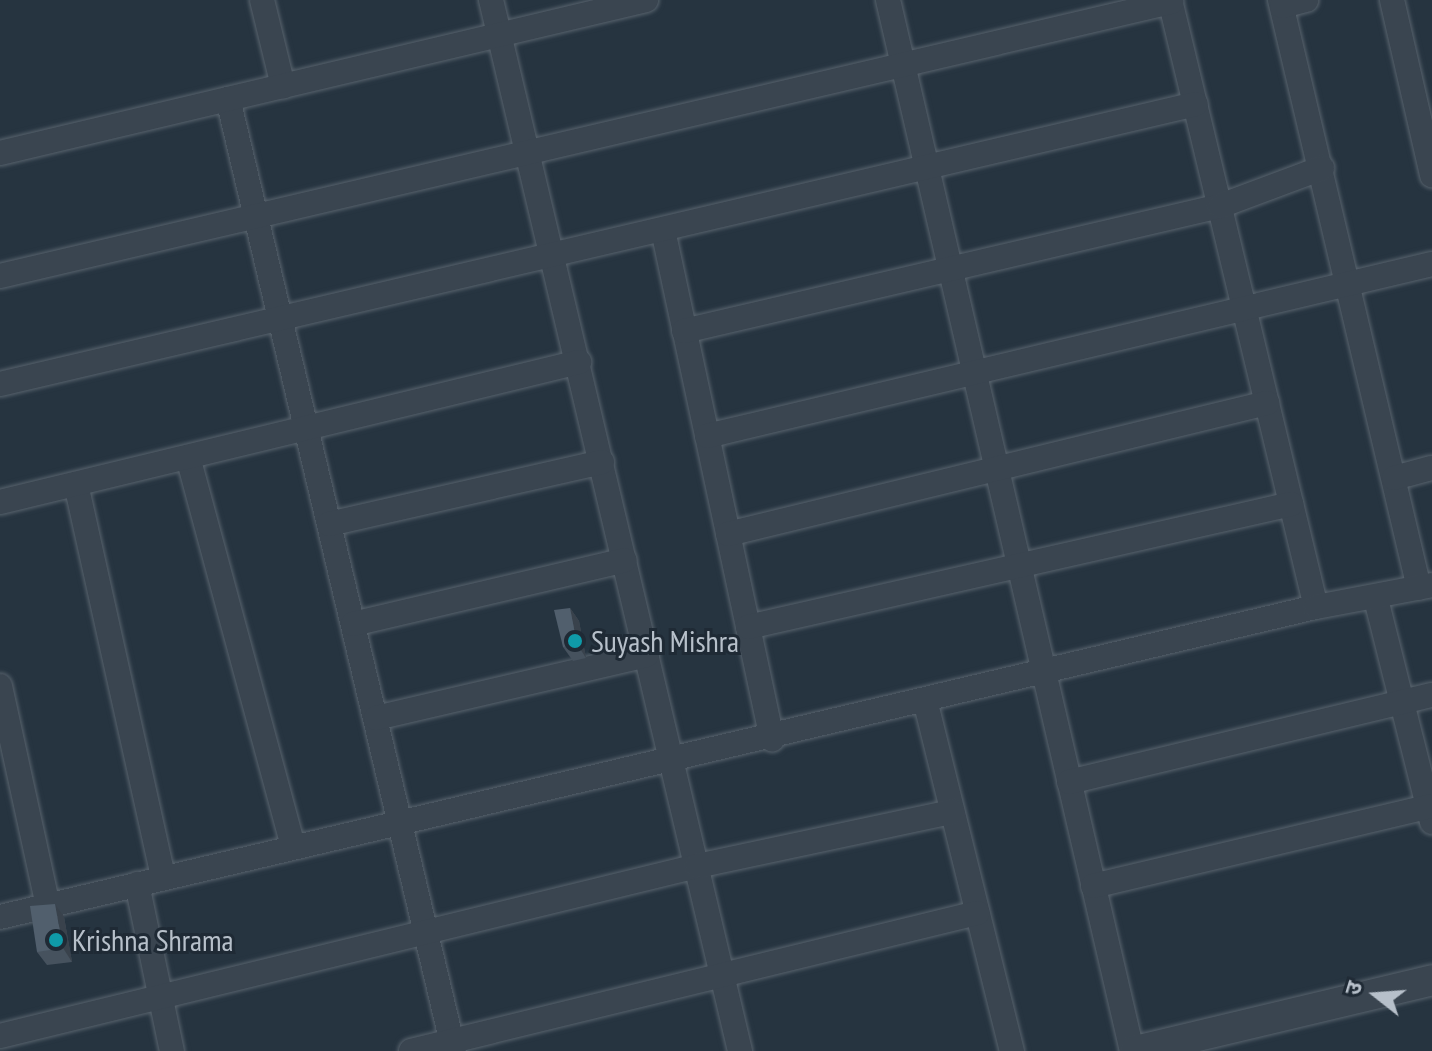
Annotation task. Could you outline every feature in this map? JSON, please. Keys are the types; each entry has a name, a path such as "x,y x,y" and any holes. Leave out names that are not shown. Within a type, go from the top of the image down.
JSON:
{"street":[{"path":"262,0 283,86"},
{"path":"491,0 554,255 740,1051"},
{"path":"0,153 646,0"},
{"path":"888,0 1134,1051 1432,980"},
{"path":"0,917 671,759 772,739 1316,607 1376,599 1425,586 1394,478 1281,3 1306,0"},
{"path":"1392,0 1429,147 1432,175"},
{"path":"0,276 1171,1 1316,607"},
{"path":"228,99 453,1046"},
{"path":"0,384 1196,104"},
{"path":"684,331 1220,206 1322,168"},
{"path":"663,230 772,739"},
{"path":"707,436 1432,264"},
{"path":"0,502 579,362"},
{"path":"728,534 1267,403"},
{"path":"188,457 293,847"},
{"path":"329,524 602,462"},
{"path":"1394,478 1432,468"},
{"path":"76,484 163,878"},
{"path":"748,627 1291,504"},
{"path":"353,624 625,560"},
{"path":"1093,886 1431,812 1376,599"},
{"path":"376,718 647,655"},
{"path":"0,686 48,906"},
{"path":"1069,782 1432,695"},
{"path":"925,700 1012,1051"},
{"path":"0,1036 163,999 697,866 952,812"},
{"path":"137,884 172,1051"},
{"path":"411,1051 453,1046 722,974 977,913"}],"building":[{"path":"570,608 577,644 563,647 554,610"},
{"path":"55,904 63,948 37,952 30,906"}],"place":[{"name":"Suyash Mishra","path":"575,641"},
{"name":"Krishna Shrama","path":"56,940"}]}
